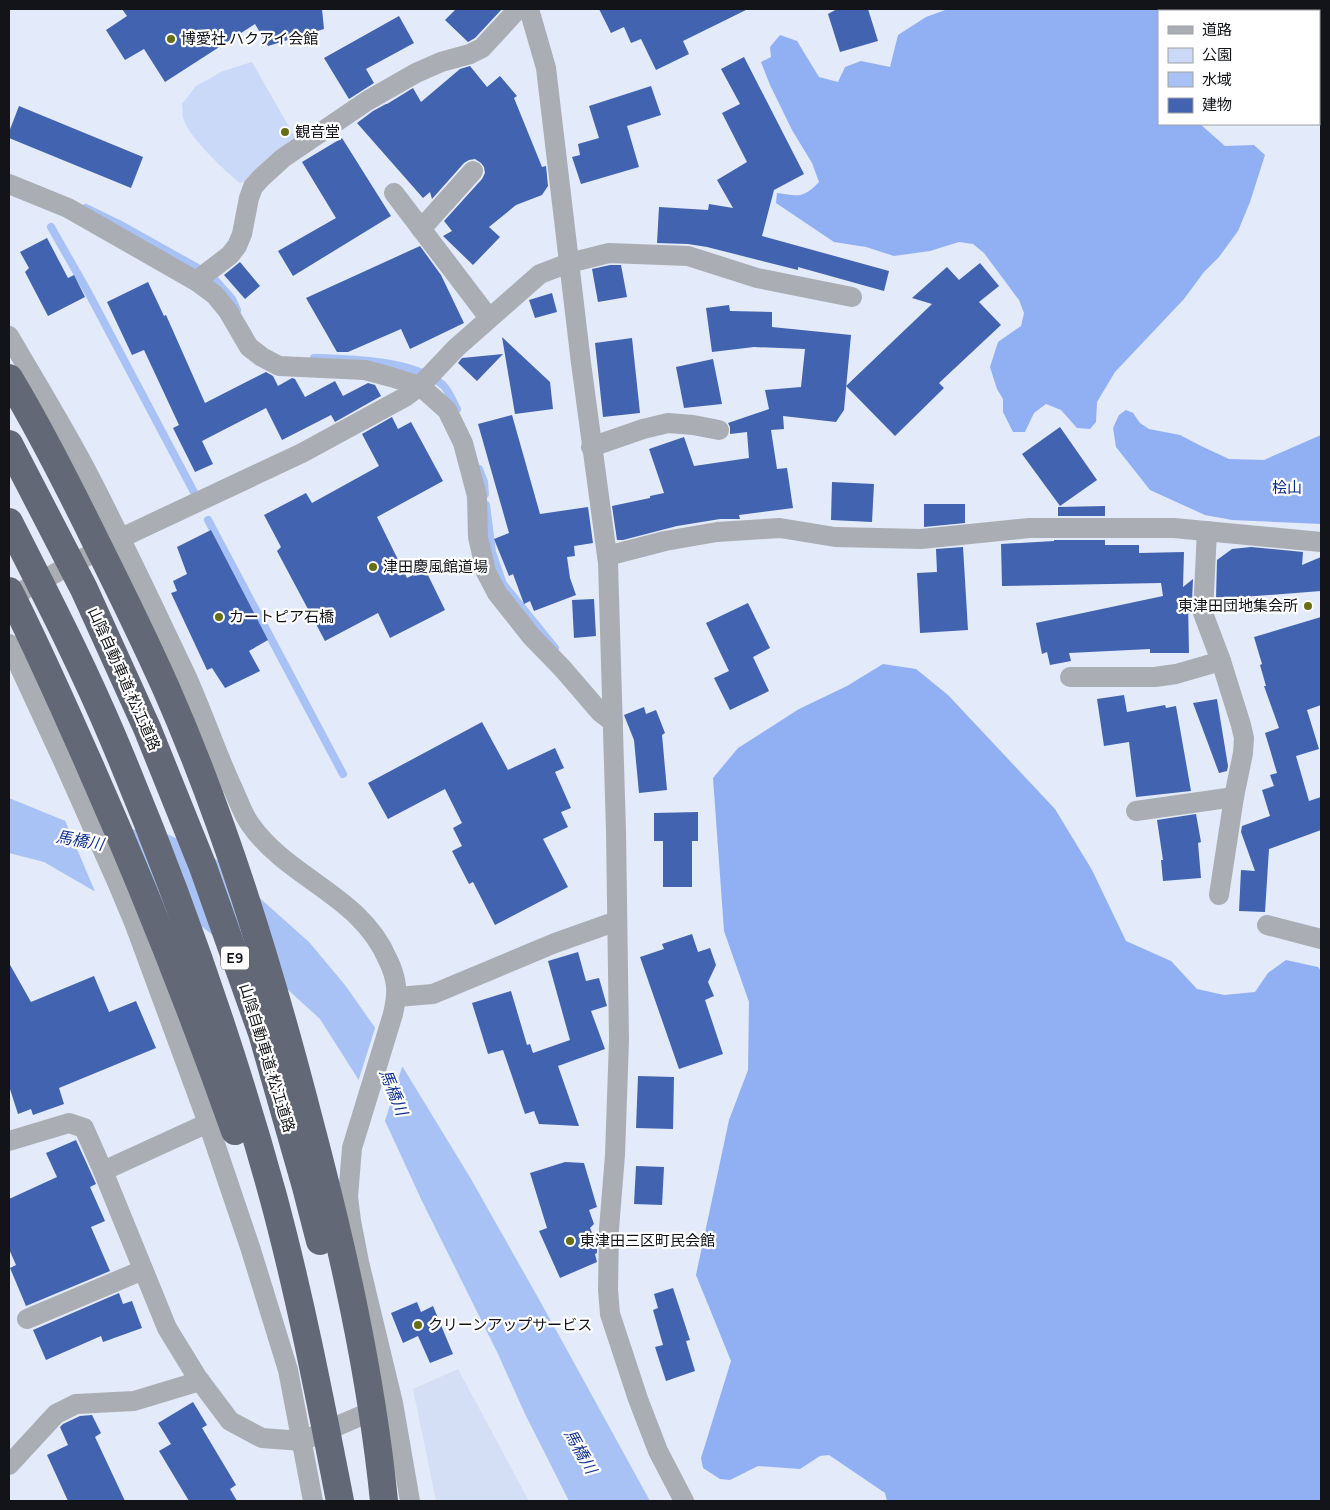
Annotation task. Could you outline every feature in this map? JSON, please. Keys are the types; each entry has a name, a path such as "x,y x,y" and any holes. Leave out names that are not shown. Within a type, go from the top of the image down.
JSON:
{"highway":[{"path":"9,378 68,484 163,681 234,865 263,953 324,1178 358,1325 378,1450 384,1501"},
{"name":"山陰自動車道;松江道路","path":"9,444 84,589 147,728 203,867 262,1033 306,1187 345,1341 378,1501"},
{"name":"E9","path":"9,522 51,604 112,736 171,883 225,1038 270,1187 311,1354 340,1501"},
{"path":"9,591 30,632 112,816 192,1013 249,1169 311,1354"}],"street":[{"path":"203,276 230,255 237,246 242,234 253,187 283,158 367,101 416,73 482,48 518,9"},
{"path":"530,9 546,68 591,447 607,556 616,831 619,1040 615,1155 609,1229 608,1290 610,1314 638,1399 658,1451 684,1501"},
{"path":"421,229 473,171"},
{"path":"9,184 68,208 203,276 228,311 249,347 262,358 279,366 365,370 426,379 447,410 463,443 477,496 478,537 486,572 497,593 531,636 563,669 600,712 613,722"},
{"path":"394,193 489,318"},
{"path":"9,598 121,538 302,453 405,396 426,379 489,318 540,274 569,263 609,253 688,256 757,278 852,297"},
{"path":"9,336 84,465 121,538 187,677 229,780 248,821 261,838 281,857 346,905 363,920 375,934 393,971 396,986 395,1006 352,1148 348,1197 351,1221 393,1403 410,1501"},
{"path":"591,447 643,429 668,423 719,430"},
{"path":"607,556 666,540 717,532 780,528 835,537 921,539 1029,528 1174,528 1321,542"},
{"path":"1207,531 1203,614 1244,738 1219,895"},
{"path":"9,644 68,771 129,911 208,1123 250,1247 288,1370 313,1501"},
{"path":"1070,677 1154,677 1176,674 1220,661"},
{"path":"1136,811 1234,797"},
{"path":"395,1006 433,994 555,943 617,921"},
{"path":"1267,925 1321,939"},
{"path":"10,1137 69,1123 84,1128 167,1328 200,1381 230,1421 262,1438 302,1441 393,1403"},
{"path":"103,1171 208,1123"},
{"path":"27,1319 143,1270"},
{"path":"9,1466 56,1414 76,1404 134,1401 200,1381"}],"shaded area":[{"path":"458,1369 529,1501 436,1501 413,1389"}],"green space":[{"path":"948,9 1213,9 1158,10 1158,125 1201,125 1225,146 1254,145 1265,155 1250,202 1238,231 1184,299 1115,372 1097,402 1096,422 1090,429 1077,428 1061,410 1046,404 1034,413 1025,432 1013,432 1003,412 1003,399 997,389 990,367 998,342 1021,326 1024,313 1019,300 984,253 973,244 959,242 930,251 894,256 866,247 834,242 776,203 777,193 790,195 804,194 819,182 812,163 792,130 761,62 771,57 770,47 780,35 797,41 819,77 838,82 845,67 861,61 890,67 898,35 926,17"},
{"path":"252,62 296,139 249,180 240,183 200,145 183,118 182,104 196,86 223,71"},
{"name":"桧山","path":"1126,410 1133,413 1140,423 1149,429 1180,435 1229,459 1264,460 1321,435 1321,524 1232,520 1205,515 1150,490 1116,447 1113,428 1119,415"},
{"path":"883,664 916,669 948,695 1055,809 1092,870 1126,941 1171,961 1197,989 1224,995 1255,992 1268,973 1286,960 1318,967 1321,971 1321,1501 887,1501 885,1493 829,1455 820,1456 800,1469 758,1466 730,1480 720,1479 703,1468 701,1458 731,1361 696,1275 729,1120 748,1070 749,1002 724,931 713,778 738,748 799,709 847,686"}],"water":[{"name":"馬橋川","path":"9,798 63,820 167,834 210,854 309,942 345,985 404,1069 471,1179 650,1501 569,1501 525,1414 386,1123 320,1019 250,955 222,942 180,910 94,891 44,862 9,853"}],"pier":[{"path":"64,818 106,824 139,903 96,894"},
{"path":"376,1025 403,1064 384,1124 358,1082"}],"building":[{"name":"博愛社 ハクアイ会館","path":"122,9 322,9 324,29 268,46 255,24 165,82 144,49 125,60 106,30 127,16"},
{"path":"456,9 502,9 475,38 468,42 445,20"},
{"path":"599,9 748,9 683,41 689,54 656,70 641,39 631,43 624,27 611,33"},
{"path":"837,9 868,9 878,41 840,52 828,14"},
{"path":"399,16 414,43 366,69 374,83 349,99 324,58"},
{"path":"744,57 804,174 774,190 762,236 889,271 884,291 798,267 798,270 707,247 657,243 659,207 708,210 709,204 733,208 717,180 747,162 722,113 740,104 721,69"},
{"path":"470,66 487,87 500,76 517,96 514,98 542,167 546,166 548,186 542,195 516,205 489,227 500,237 473,265 443,236 452,231 444,221 482,179 485,173 481,163 475,159 464,163 432,199 430,192 423,198 357,123 373,111 413,88 421,102 460,69"},
{"path":"651,86 661,115 627,126 639,167 581,184 572,157 580,155 578,144 599,138 589,106"},
{"path":"19,106 143,157 131,188 9,138 9,132"},
{"path":"342,138 391,216 293,276 278,251 336,218 302,162"},
{"path":"47,238 68,278 74,275 85,297 48,316 25,272 29,268 20,252"},
{"path":"420,246 441,275 464,323 410,349 401,329 348,352 337,352 306,298"},
{"path":"240,262 260,286 245,299 224,275"},
{"path":"980,263 999,286 979,302 1001,325 939,383 944,388 895,436 846,386 932,304 912,298 947,267 959,280"},
{"path":"610,265 621,265 627,297 598,302 592,269"},
{"path":"148,282 164,316 166,315 205,403 266,372 273,376 278,386 292,378 295,379 305,397 335,381 343,396 368,383 375,385 381,396 335,422 331,415 282,440 266,408 202,441 213,464 195,472 173,428 179,425 144,350 132,355 107,302"},
{"path":"552,293 557,312 535,318 529,300"},
{"path":"729,305 730,311 772,312 772,327 851,335 844,410 836,422 783,416 784,429 771,430 777,469 787,468 793,508 739,515 740,519 720,519 677,526 617,540 612,506 664,493 649,449 684,437 694,466 749,458 747,432 730,434 728,423 769,409 765,390 801,387 805,349 754,347 712,352 706,308"},
{"path":"502,337 550,382 553,409 515,414"},
{"path":"632,338 640,413 603,417 595,343"},
{"path":"503,354 477,381 458,363 462,358"},
{"path":"713,359 722,404 684,408 676,367"},
{"path":"512,415 540,514 588,507 593,543 574,546 575,556 567,557 570,578 576,595 534,611 530,601 524,604 513,574 509,576 494,539 509,533 478,424"},
{"path":"392,417 398,429 411,422 443,481 377,517 407,578 425,569 445,610 390,638 378,613 325,641 277,551 281,547 264,515 306,493 312,503 379,466 362,434"},
{"path":"1060,427 1097,480 1060,506 1022,454"},
{"path":"832,482 874,484 872,522 831,520"},
{"path":"924,504 965,504 965,523 924,527"},
{"path":"1105,506 1105,516 1058,516 1058,507"},
{"name":"カートピア石橋","path":"211,530 268,640 249,651 260,671 225,688 212,668 207,670 171,593 177,591 173,581 187,574 177,547"},
{"path":"1054,540 1105,540 1105,545 1139,545 1139,553 1184,552 1183,587 1193,579 1192,601 1188,601 1189,653 1150,653 1150,649 1069,653 1071,661 1050,665 1047,652 1042,654 1036,623 1163,596 1161,583 1002,586 1001,544"},
{"path":"963,547 968,630 920,633 917,573 937,572 936,549"},
{"path":"1251,547 1303,552 1302,565 1321,557 1321,591 1216,599 1217,560 1232,549"},
{"path":"594,599 596,636 574,638 572,600"},
{"path":"748,603 770,648 753,657 769,691 730,710 714,678 729,671 706,623"},
{"path":"1321,617 1321,705 1307,710 1319,749 1296,756 1309,801 1321,797 1321,830 1269,849 1265,912 1239,911 1241,870 1255,871 1241,832 1242,826 1270,816 1262,790 1274,786 1270,775 1277,773 1265,733 1279,728 1264,686 1266,686 1260,665 1262,664 1254,637"},
{"path":"1124,695 1127,712 1165,705 1166,708 1176,706 1191,791 1136,797 1129,742 1104,746 1097,699"},
{"path":"1217,699 1228,766 1227,771 1219,773 1193,703"},
{"path":"644,707 646,714 656,710 665,733 662,735 667,790 639,793 634,740 624,715"},
{"path":"482,722 508,770 555,748 564,768 555,772 571,808 561,812 568,827 543,839 568,887 495,925 473,882 469,884 452,851 462,846 453,828 462,823 445,789 388,819 368,783"},
{"path":"698,812 698,841 692,841 692,887 663,887 663,841 654,841 654,813"},
{"path":"1196,814 1201,842 1198,843 1201,878 1163,881 1161,860 1163,860 1157,820"},
{"path":"692,934 698,952 710,948 716,965 708,982 714,996 705,1000 723,1054 679,1069 640,957 664,949 662,944"},
{"path":"578,952 586,981 599,978 607,1006 591,1011 605,1049 558,1066 579,1126 539,1124 534,1111 525,1114 503,1050 488,1054 472,1003 511,991 527,1045 530,1044 533,1053 570,1040 548,961"},
{"path":"9,963 31,1002 94,976 109,1012 136,1001 156,1048 59,1088 64,1104 33,1115 31,1109 18,1114 9,1086"},
{"path":"638,1076 674,1077 673,1129 636,1128"},
{"path":"76,1140 96,1184 90,1187 105,1221 91,1227 110,1271 26,1306 10,1268 16,1265 9,1249 9,1199 57,1177 46,1153"},
{"path":"565,1162 584,1163 597,1207 589,1210 594,1224 590,1228 597,1244 597,1253 595,1254 597,1262 560,1278 539,1231 547,1228 530,1173"},
{"path":"636,1166 664,1167 662,1205 634,1204"},
{"path":"673,1288 690,1340 686,1341 695,1371 666,1381 655,1347 663,1345 653,1310 658,1308 654,1294"},
{"path":"119,1293 123,1304 132,1301 142,1328 103,1342 101,1336 46,1360 33,1330"},
{"name":"クリーンアップサービス","path":"417,1302 421,1312 433,1306 453,1354 430,1363 418,1336 403,1343 391,1313"},
{"path":"193,1402 207,1425 202,1428 236,1485 230,1489 237,1501 189,1501 159,1451 171,1444 158,1423"},
{"path":"92,1415 101,1433 95,1437 125,1501 68,1501 47,1455 68,1445 60,1427 63,1424 80,1416"}],"waterway":[{"path":"86,208 196,267 216,281 232,299 237,310"},
{"path":"51,227 88,292 195,494"},
{"path":"314,358 381,362 415,370 443,385 457,409"},
{"path":"479,469 484,482 485,494"},
{"path":"486,505 492,552 503,584 555,648"},
{"path":"208,520 343,774"}],"place":[{"name":"博愛社 ハクアイ会館","path":"171,39"},
{"name":"観音堂","path":"285,132"},
{"name":"津田慶風館道場","path":"373,567"},
{"name":"東津田団地集会所","path":"1308,606"},
{"name":"カートピア石橋","path":"219,617"},
{"name":"東津田三区町民会館","path":"570,1241"},
{"name":"クリーンアップサービス","path":"418,1325"}]}
